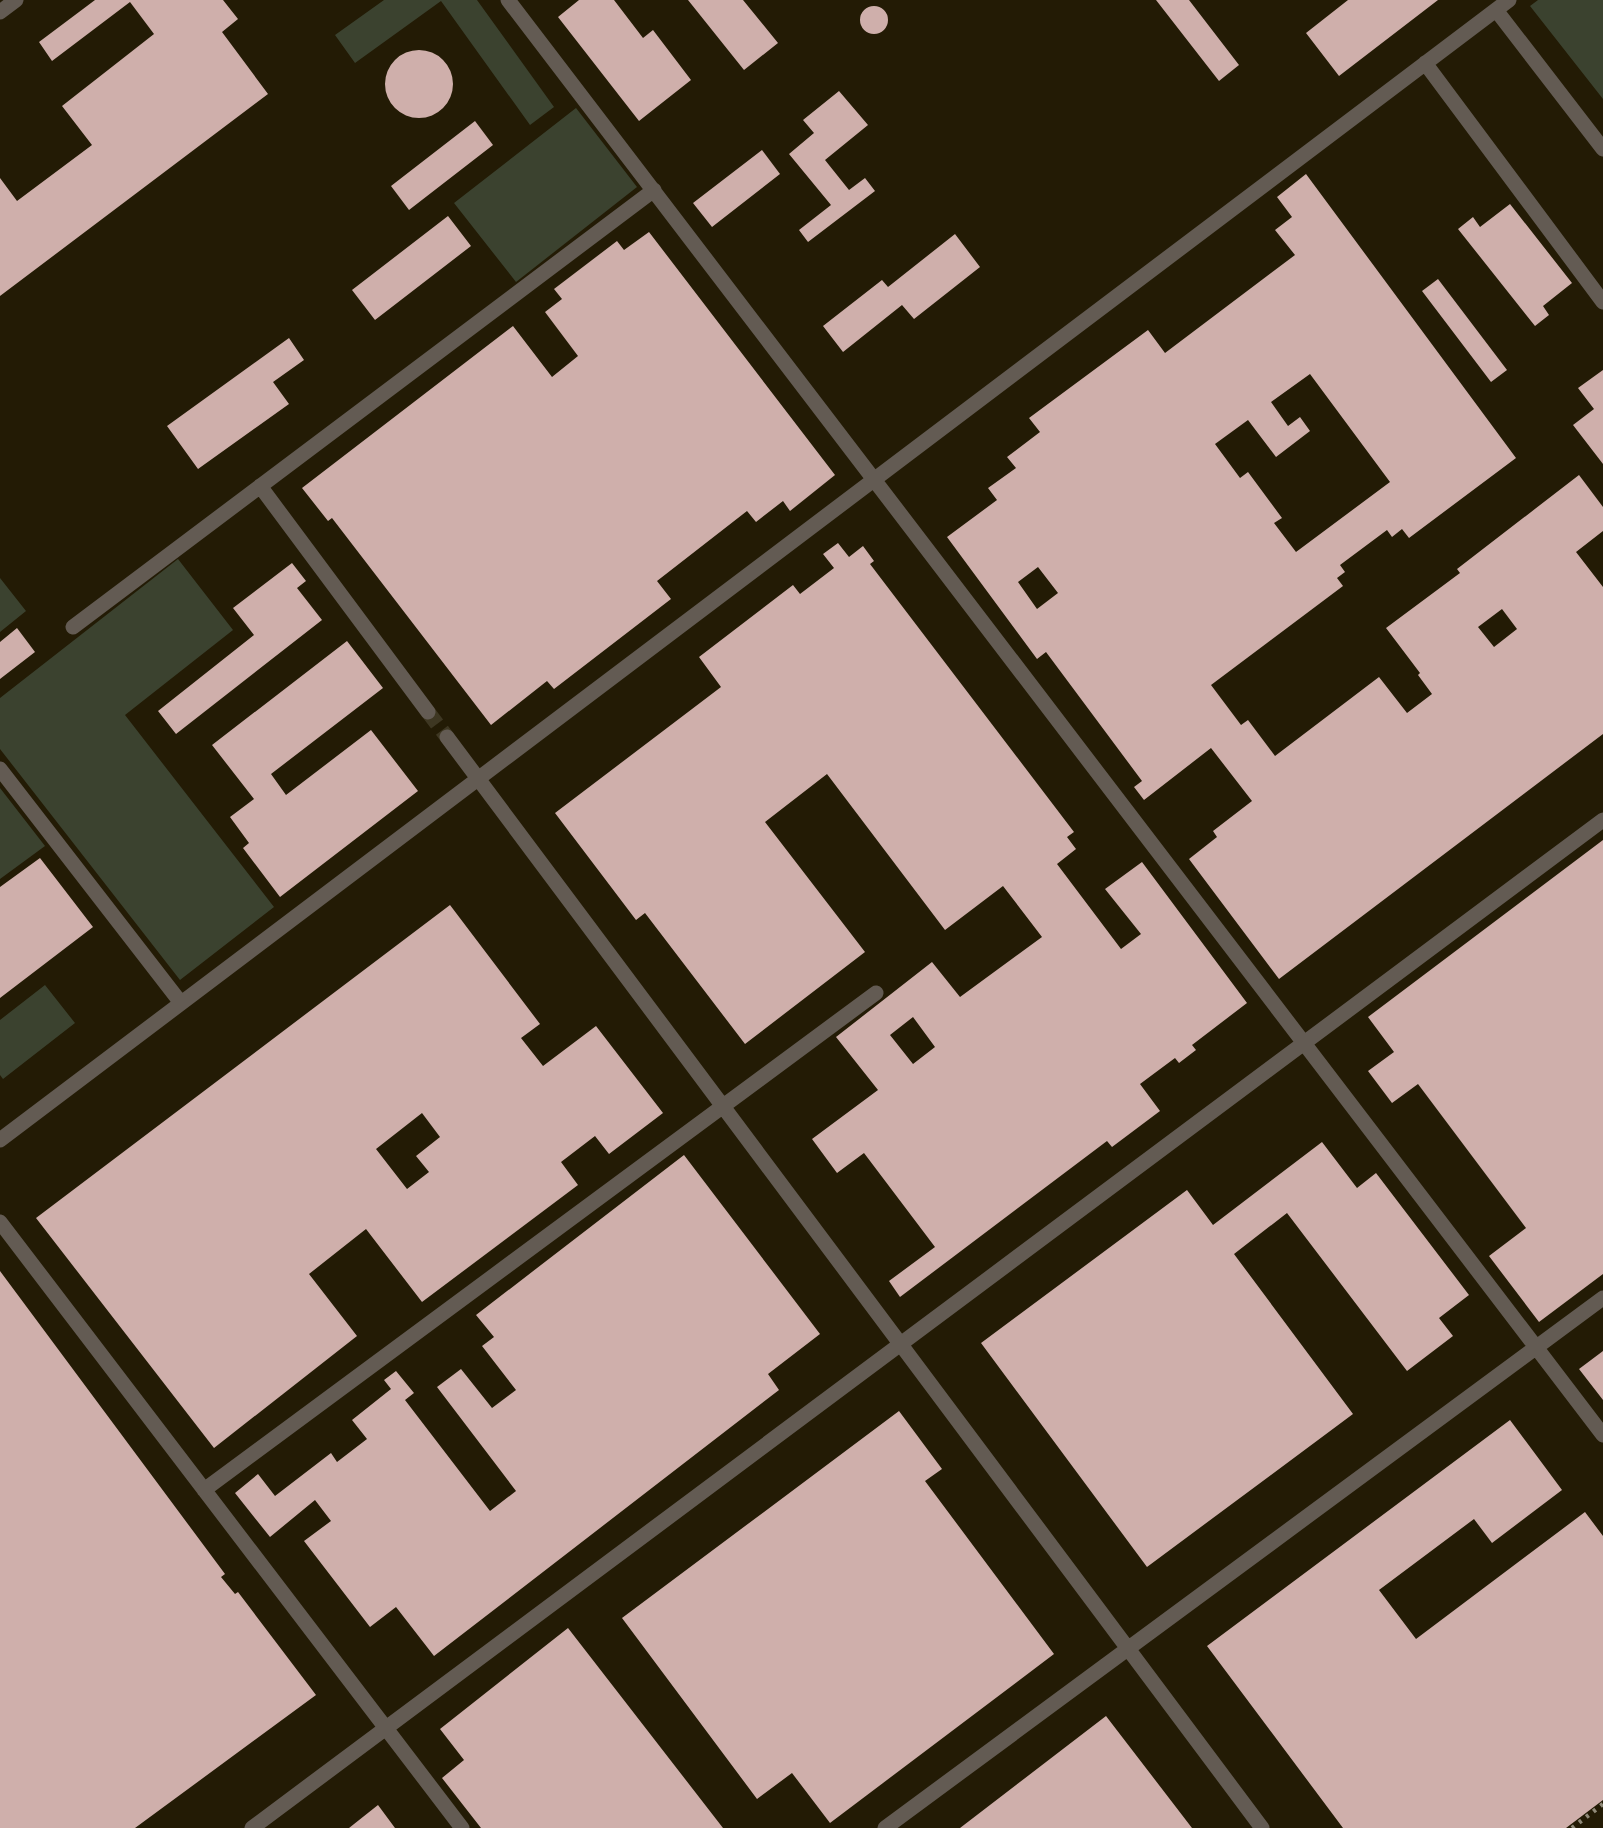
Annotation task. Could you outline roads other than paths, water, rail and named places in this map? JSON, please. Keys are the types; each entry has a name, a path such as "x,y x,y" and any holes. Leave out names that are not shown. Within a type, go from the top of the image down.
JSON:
{"lane":[{"path":"0,12 16,0"},
{"path":"508,0 1603,1435"},
{"path":"0,1140 1509,0"},
{"path":"1496,10 1603,149"},
{"path":"1425,63 1603,302"},
{"path":"73,627 654,190"},
{"path":"260,486 428,712"},
{"path":"447,737 1262,1828"},
{"path":"0,769 181,1003"},
{"path":"252,1828 1603,820"},
{"path":"204,1490 876,993"},
{"path":"0,1222 462,1828"},
{"path":"885,1828 1603,1298"}],"tunnel":[{"path":"428,712 447,737"}],"railway":[{"path":"1572,1828 1603,1804"}]}
